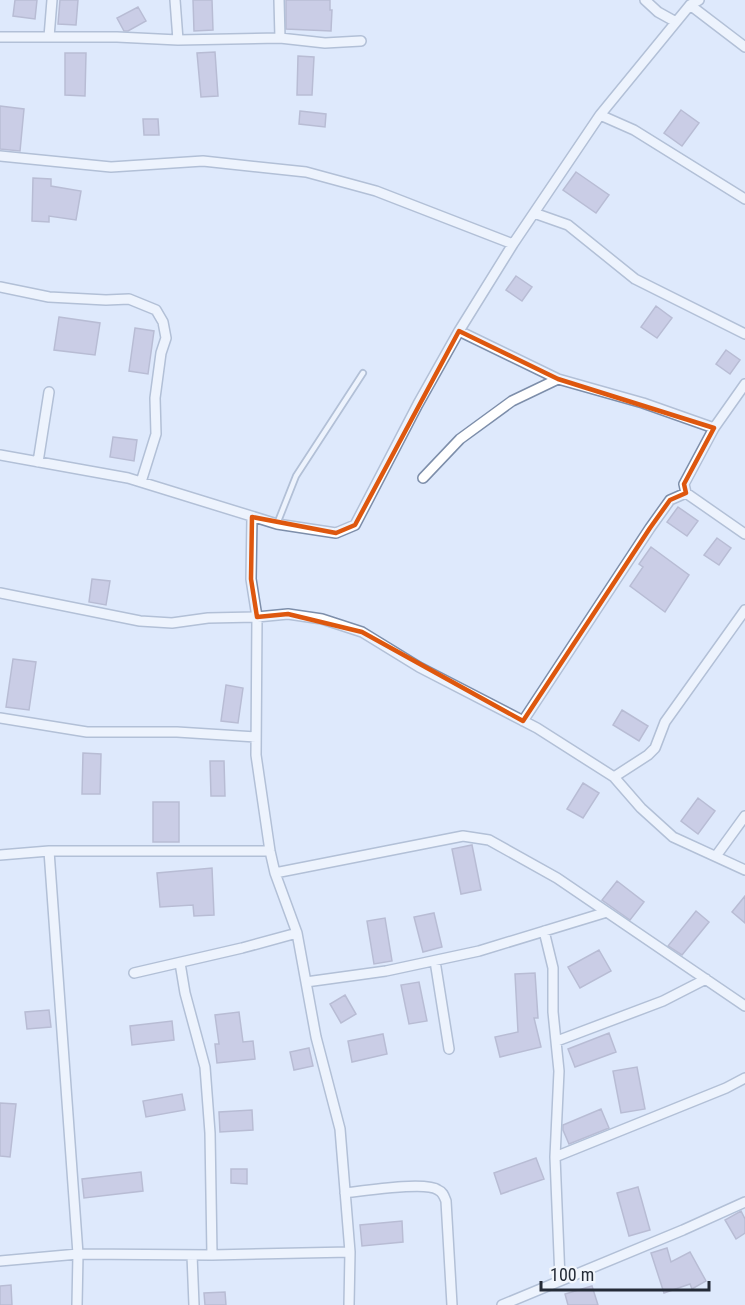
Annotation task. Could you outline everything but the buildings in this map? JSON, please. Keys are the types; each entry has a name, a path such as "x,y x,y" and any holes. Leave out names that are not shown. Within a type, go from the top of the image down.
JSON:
{"street":[{"path":"49,37 52,0"},
{"path":"175,0 178,40"},
{"path":"279,0 280,38"},
{"path":"645,0 658,12 676,22"},
{"path":"0,455 141,482 277,524 336,533 355,525 418,404 459,332 513,244 600,115 694,3 745,47"},
{"path":"0,38 117,37 178,40 280,38 325,43 361,41"},
{"path":"600,115 634,130 745,199"},
{"path":"0,156 111,167 203,161 306,172 375,190 513,244"},
{"path":"534,213 568,225 635,279 745,334"},
{"path":"0,287 49,297 129,299 156,310 163,322 166,338 161,353 155,398 156,434 141,482"},
{"path":"459,332 558,379 643,402 714,428"},
{"path":"423,478 460,439 512,401 558,379"},
{"path":"745,384 714,428 684,484 686,493 745,534"},
{"path":"38,462 49,392"},
{"path":"523,721 670,500 686,493"},
{"path":"252,517 251,579 257,617 256,755 270,851 275,873 297,933 316,1037 340,1129 350,1252 349,1305"},
{"path":"0,593 140,621 172,623 208,618 288,614 322,618 362,632 419,667 523,721 614,777 641,808 673,837 745,870"},
{"path":"614,777 655,748 665,722 745,610"},
{"path":"0,718 87,732 177,732 256,737"},
{"path":"716,856 745,816"},
{"path":"275,873 463,836 489,840 557,878 745,1006"},
{"path":"0,855 49,851 270,851"},
{"path":"49,851 78,1254 77,1305"},
{"path":"306,982 386,971 479,951 608,912"},
{"path":"544,931 553,968 553,1012 559,1071 555,1157 560,1279"},
{"path":"134,973 297,933"},
{"path":"435,960 448,1049"},
{"path":"180,963 185,993 206,1067 210,1133 212,1255"},
{"path":"557,1041 663,1001 706,980"},
{"path":"555,1157 726,1088 745,1078"},
{"path":"345,1192 422,1186 437,1188 443,1194 446,1201 452,1305"},
{"path":"502,1305 745,1202"},
{"path":"0,1261 78,1254 212,1255 350,1252"},
{"path":"192,1255 194,1305"}],"lane":[{"path":"277,524 296,476 363,373"}],"highlighted area":[{"path":"459,331 558,379 714,428 684,484 686,493 670,500 523,721 362,632 288,614 257,617 251,579 252,517 336,533 355,525"}]}
